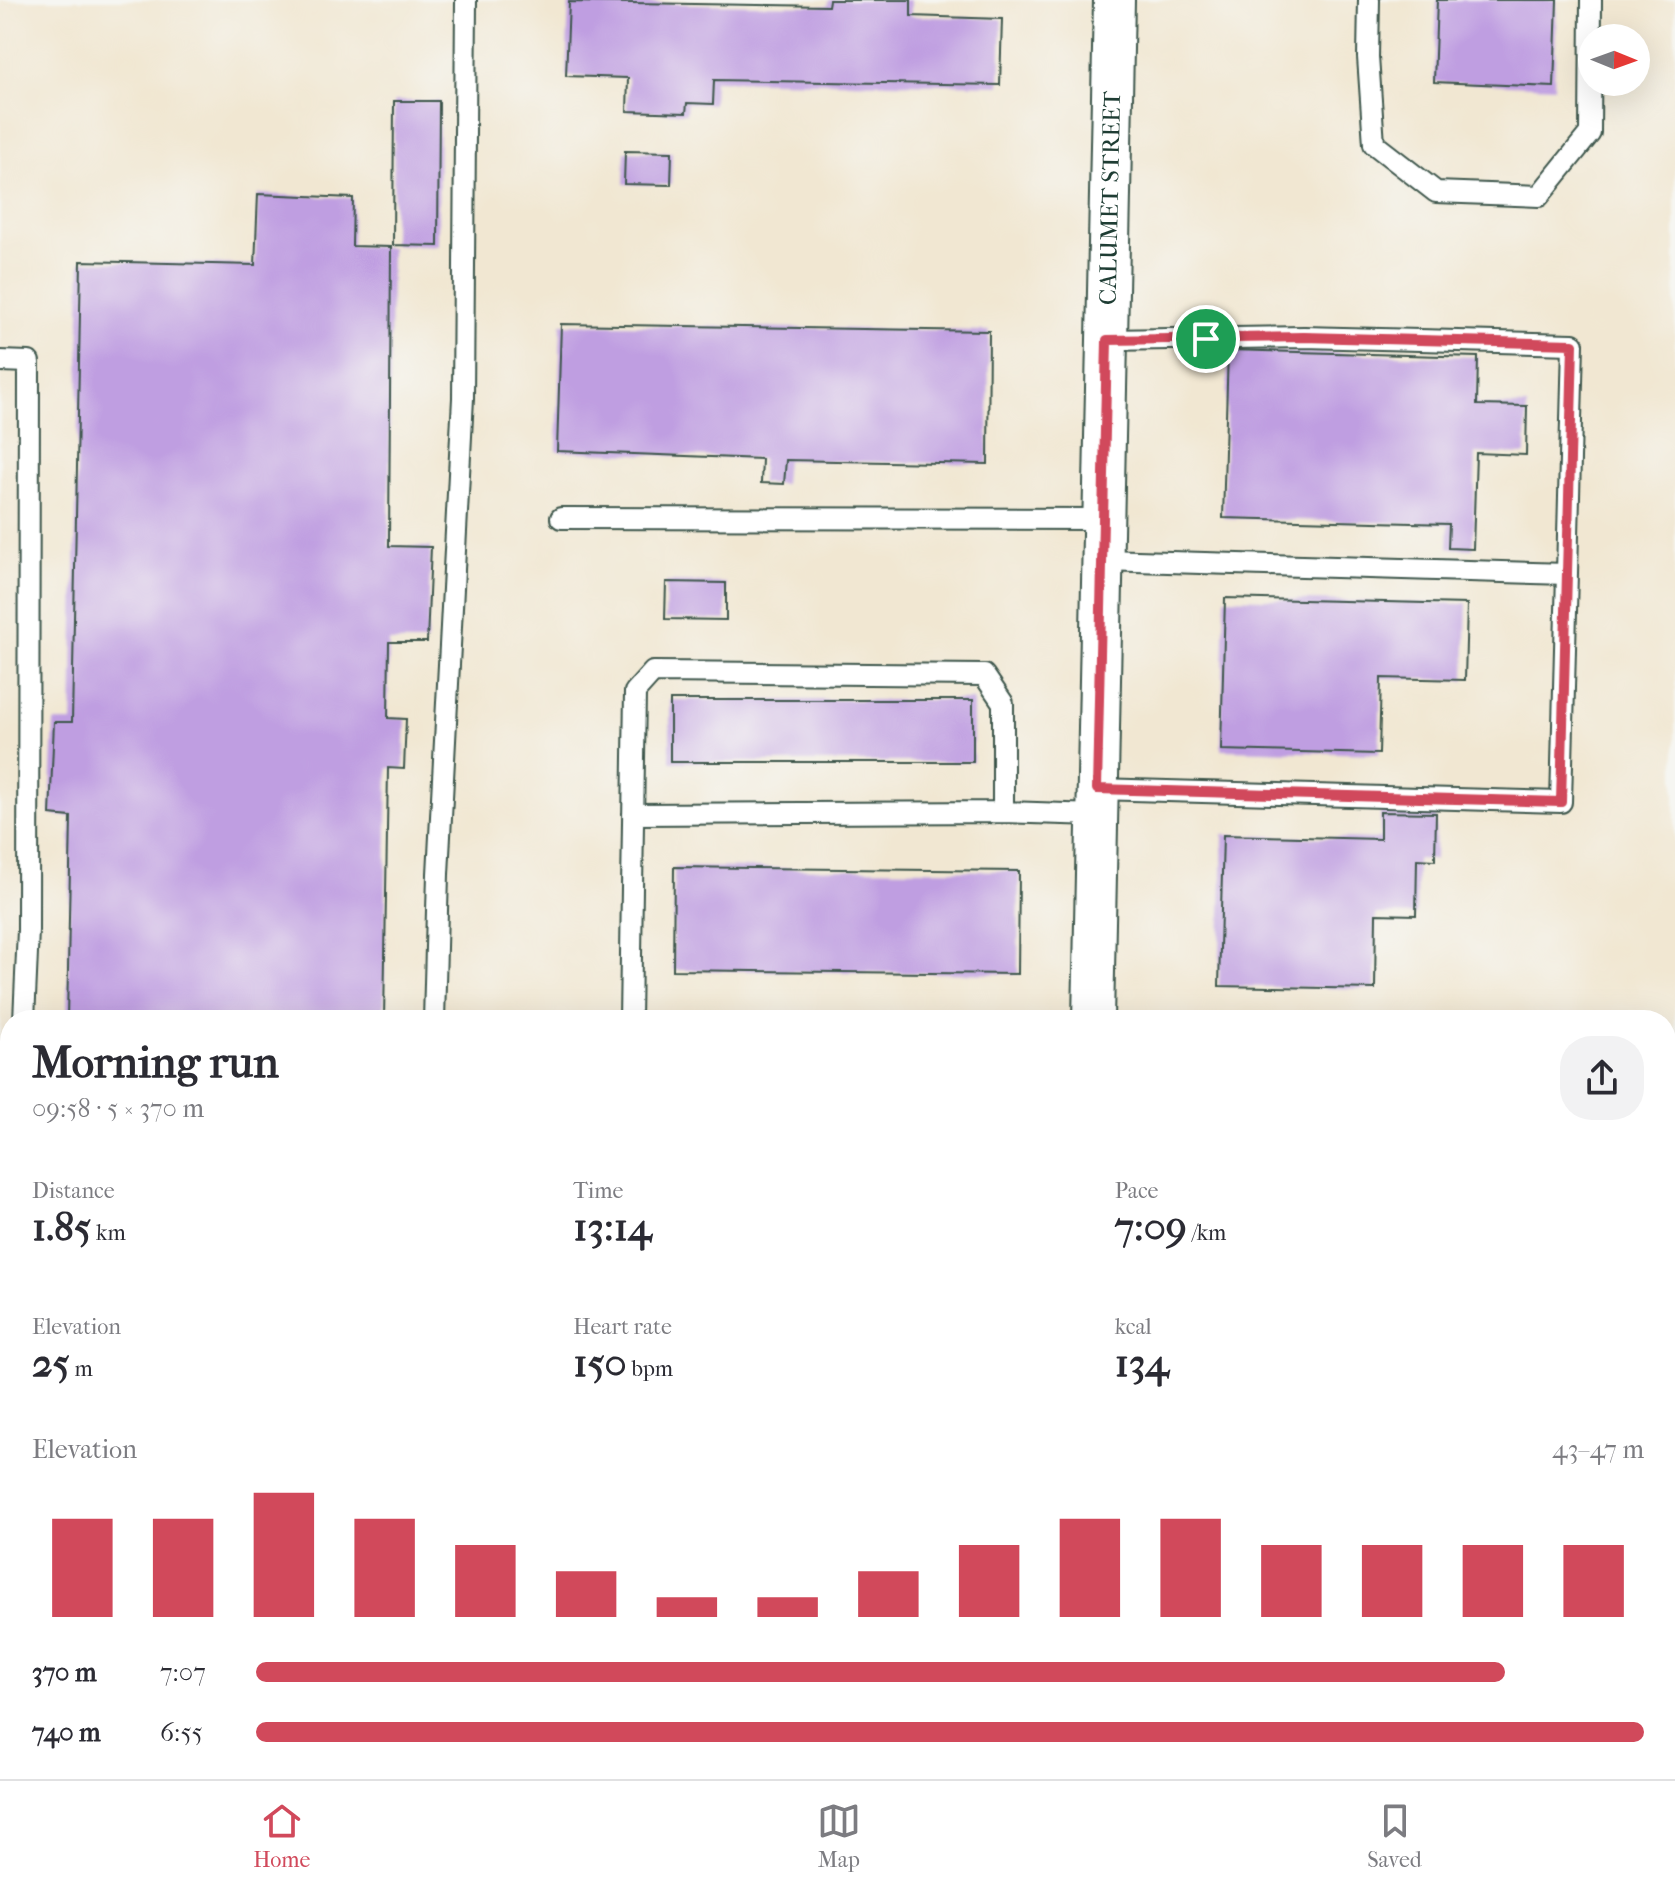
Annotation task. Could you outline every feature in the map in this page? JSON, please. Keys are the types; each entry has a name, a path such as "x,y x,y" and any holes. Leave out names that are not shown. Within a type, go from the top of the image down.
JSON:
{"street":[{"name":"CALUMET STREET","path":"1093,1010 1114,0"}],"lane":[{"path":"434,1010 438,874 463,398 466,0"},
{"path":"1369,0 1368,57 1374,144 1436,192 1539,196 1590,133 1591,0"},
{"path":"633,814 1003,812 1097,802 1561,802 1573,344 1304,337 1107,340"},
{"path":"0,361 29,362 28,930 24,1010"},
{"path":"561,518 1103,519"},
{"path":"1103,560 1567,574"},
{"path":"630,1010 635,692 653,672 984,675 1003,703 1003,812"}],"building":[{"path":"829,0 911,0 911,16 1002,19 1000,85 714,80 713,104 687,103 686,113 627,111 628,78 566,76 569,2 828,6"},
{"path":"1437,0 1557,0 1554,87 1434,82"},
{"path":"394,101 439,101 438,246 393,245"},
{"path":"625,151 672,152 671,185 624,184"},
{"path":"258,194 353,198 352,246 391,247 389,546 431,547 427,642 389,642 388,718 406,719 404,769 388,768 384,1010 67,1010 71,817 50,815 54,722 72,722 81,261 255,265"},
{"path":"561,324 989,331 988,464 786,460 784,484 761,483 762,459 557,451"},
{"path":"1228,350 1478,357 1477,405 1527,406 1526,455 1476,453 1473,549 1448,548 1449,524 1223,518"},
{"path":"666,582 726,583 726,620 665,619"},
{"path":"1225,598 1467,604 1465,680 1381,678 1379,754 1221,750"},
{"path":"670,700 973,700 973,762 670,762"},
{"path":"1380,812 1436,813 1435,860 1417,859 1416,915 1376,914 1375,989 1219,986 1223,835 1380,839"},
{"path":"674,867 1019,871 1018,974 673,970"}],"route":[{"path":"1304,337 1573,344 1561,802 1097,789 1107,340 1206,339 1304,337"}]}
